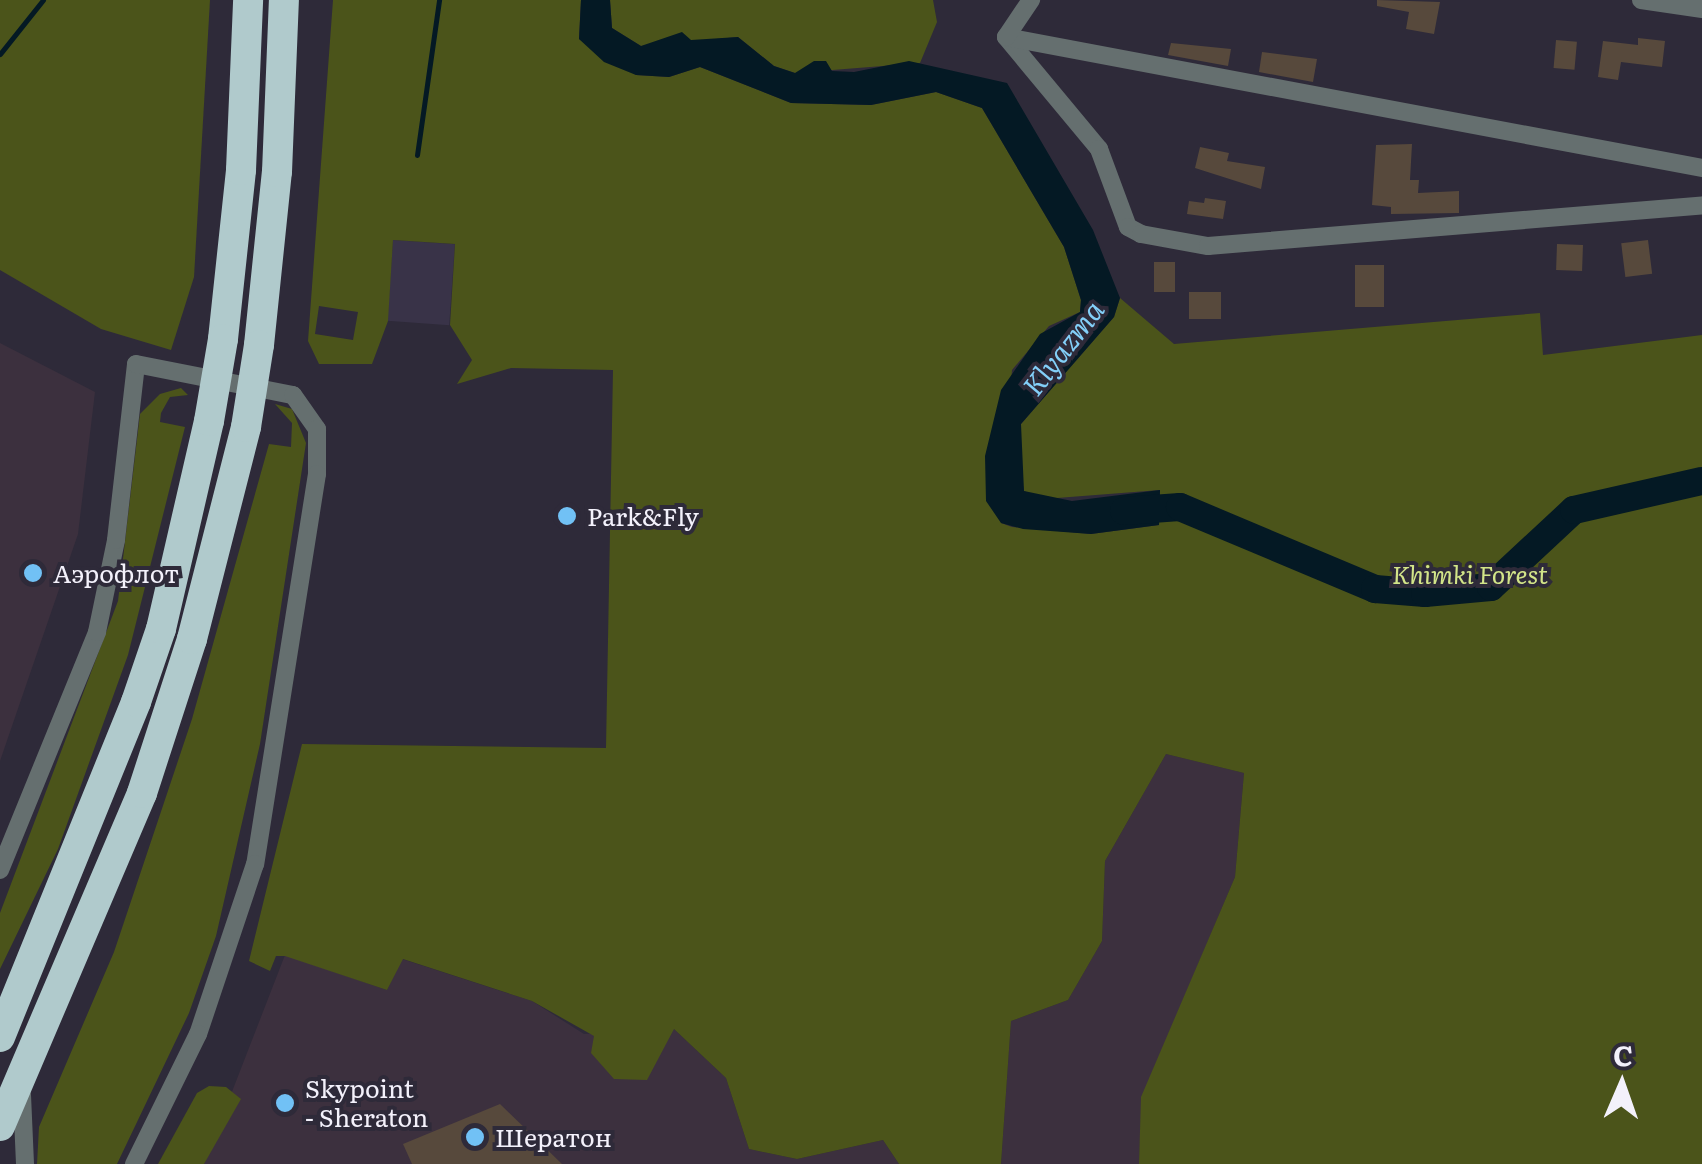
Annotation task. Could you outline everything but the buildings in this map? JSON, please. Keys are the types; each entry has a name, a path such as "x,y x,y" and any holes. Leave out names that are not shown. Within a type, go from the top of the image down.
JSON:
{"highway":[{"path":"0,1037 73,871 161,629 209,421 223,339 241,170 248,0"},
{"path":"0,1126 107,886 192,638 246,428 259,345 276,172 284,0"}],"street":[{"path":"1006,37 1031,0"},
{"path":"1641,0 1702,9"},
{"path":"1006,37 1702,168"},
{"path":"1006,37 1098,149 1128,227 1141,234 1208,246 1702,205"},
{"path":"0,870 97,632 116,540 136,364 293,395 317,429 317,474 255,864 198,1034 134,1164"},
{"path":"23,1072 25,1164"}],"shaded area":[{"path":"393,240 455,244 449,325 387,321"},
{"name":"Аэрофлот","path":"0,343 95,392 78,534 0,761"},
{"path":"1166,754 1244,773 1235,877 1142,1097 1139,1164 1001,1164 1011,1021 1068,1000 1102,941 1105,861"},
{"path":"285,955 387,990 402,959 532,1001 584,1034 674,1029 726,1078 749,1149 797,1159 883,1140 899,1164 204,1164"}],"green space":[{"path":"0,0 210,0 194,277 171,350 101,329 0,270"},
{"name":"Khimki Forest","path":"333,0 581,0 579,39 636,75 669,77 700,67 791,103 871,105 936,92 982,108 1064,247 1081,300 1080,312 1049,326 1012,370 1001,523 1012,527 1091,534 1159,525 1160,490 1044,499 1024,491 1019,465 1021,424 1114,317 1120,298 1174,344 1540,313 1543,355 1702,335 1702,1164 1139,1164 1141,1097 1235,877 1244,773 1166,754 1105,861 1102,941 1068,1000 1011,1021 1001,1164 899,1164 883,1140 797,1159 749,1149 726,1078 674,1029 647,1080 614,1079 591,1053 594,1036 532,1001 403,959 387,990 285,956 276,956 270,971 249,961 302,744 606,748 613,370 511,368 457,384 472,360 450,325 455,244 393,240 388,321 372,364 319,364 308,341","holes":["319,306 358,312 353,340 315,334"]},
{"path":"610,0 933,0 937,22 920,63 795,73 774,66 738,37 641,46 612,28"},
{"path":"181,388 188,395 170,397 161,413 160,422 185,427 128,655 58,849 0,969 0,913 118,601 140,414 160,394"},
{"path":"275,404 292,409 306,443 260,744 216,936 189,1013 117,1164 37,1164 39,1127 114,952 192,719 269,444 291,447 292,423"},
{"path":"209,1086 226,1087 241,1099 204,1164 158,1164 197,1093"}],"water":[{"path":"581,0 610,0 612,28 641,46 682,32 691,40 738,37 774,66 795,73 814,61 826,61 832,71 854,72 909,61 1007,83 1093,230 1120,298 1114,317 1021,424 1024,491 1072,501 1160,490 1159,525 1091,534 1023,529 1001,523 986,501 985,456 1001,390 1040,334 1080,312 1081,300 1064,247 982,108 936,92 871,105 791,103 700,67 669,77 636,75 604,62 579,39"}],"waterway":[{"path":"0,54 43,0"},
{"path":"417,155 439,0"},
{"name":"Klyazma","path":"1124,511 1180,507 1375,589 1425,593 1491,587 1574,510 1702,481"}],"place":[{"name":"Park&Fly","path":"567,516"},
{"name":"Аэрофлот","path":"33,573"},
{"name":"Skypoint - Sheraton","path":"285,1103"},
{"name":"Шератон","path":"475,1137"}]}
